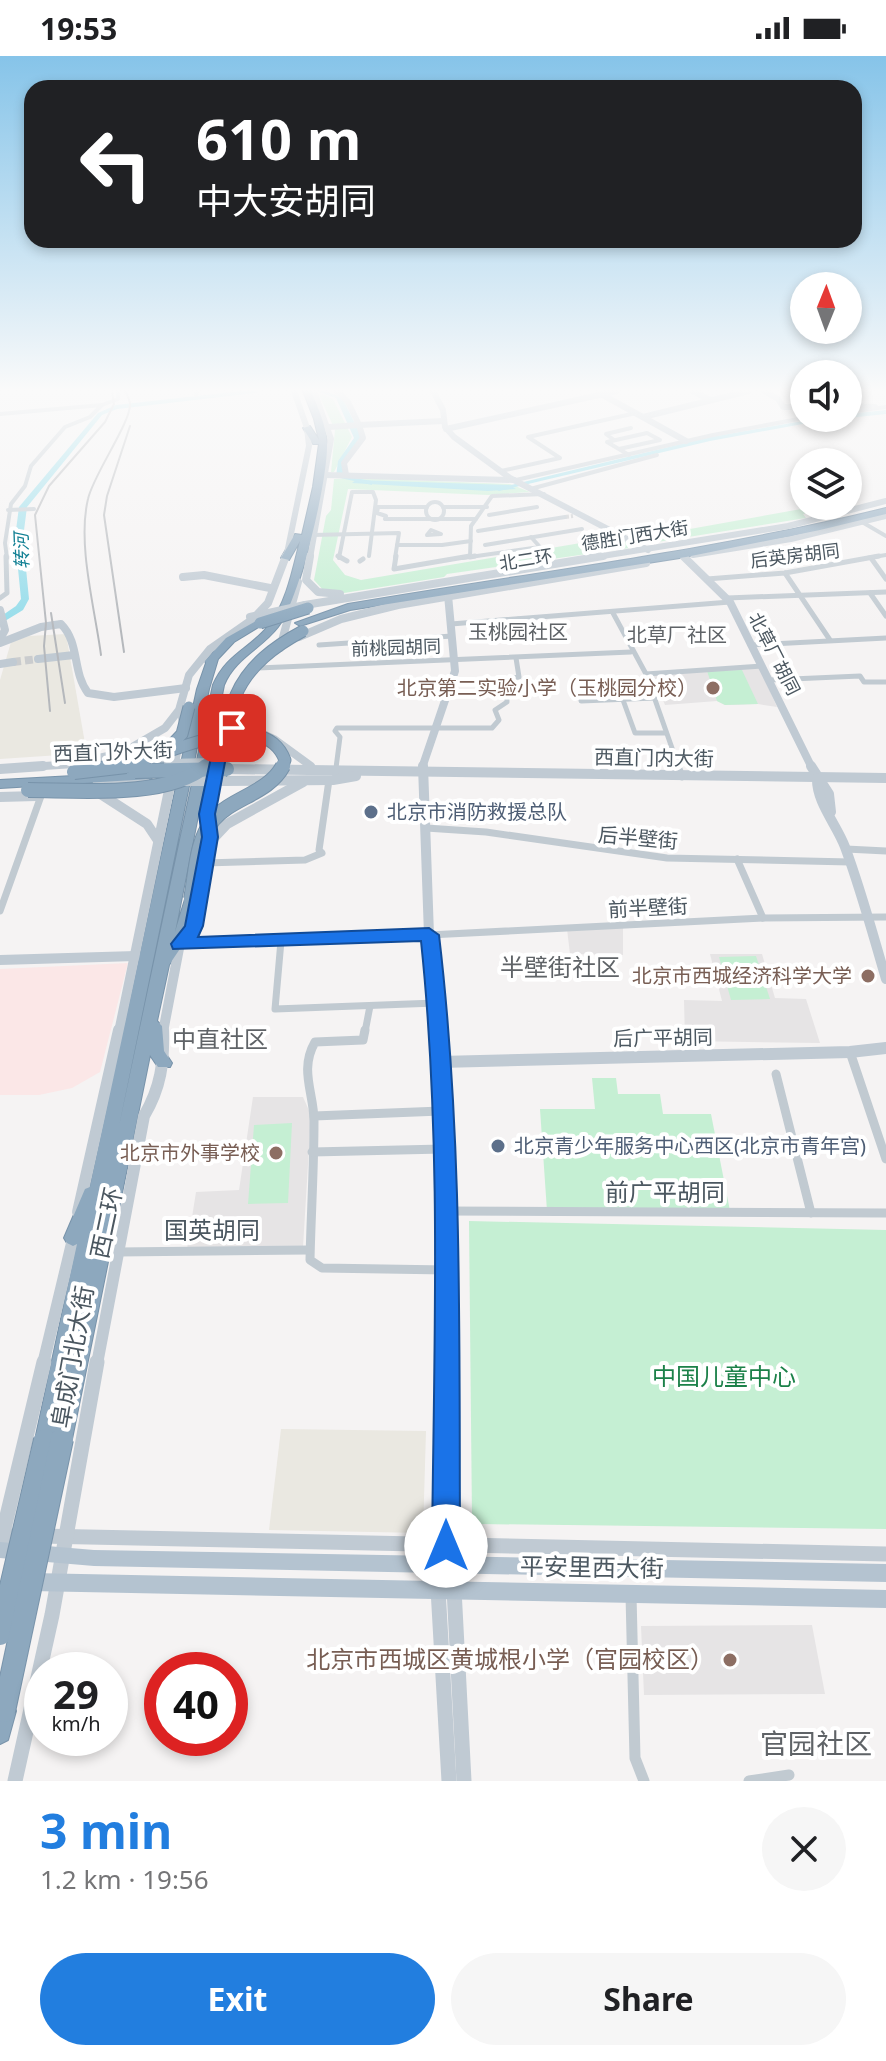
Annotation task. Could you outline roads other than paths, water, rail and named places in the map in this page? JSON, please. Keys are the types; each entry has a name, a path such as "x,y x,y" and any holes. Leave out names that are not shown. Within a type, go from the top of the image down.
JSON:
{"highway":[{"path":"193,707 214,695 222,675 235,659 275,624 286,582 305,537 316,472"},
{"name":"北二环","path":"449,588 716,543 886,508"},
{"name":"北二环","path":"190,681 211,651 255,620 306,606 604,566 835,525 886,508"},
{"path":"808,525 817,520"},
{"path":"824,532 835,525"},
{"path":"286,582 284,563 305,537"},
{"path":"286,582 307,562 305,537"},
{"path":"697,542 716,543"},
{"path":"604,566 639,564"},
{"path":"531,582 567,572"},
{"path":"163,760 178,740 193,707 259,650 302,627 449,588 472,576"},
{"path":"0,794 142,787 167,783 196,773 221,751 234,699 248,673 302,627"},
{"name":"西二环","path":"2,1721 105,1160 153,934 193,707 205,680 211,651"},
{"path":"193,707 190,681 201,664"},
{"name":"西二环","path":"0,1634 53,1440 161,966 193,707"},
{"path":"72,768 127,766 163,760 211,739 238,734 268,739 285,755 283,767 274,778 226,807 211,822 202,846 179,942 161,966"},
{"name":"西直门外大街","path":"0,777 72,768 226,772"},
{"name":"西直门外大街","path":"0,784 226,772"},
{"path":"136,956 153,934"},
{"path":"152,1008 156,1052 164,1063"},
{"path":"73,1238 105,1160"}],"main road":[{"name":"平安里西大街","path":"1,1543 62,1555 446,1566 886,1573"},
{"name":"平安里西大街","path":"0,1582 886,1599"}],"street":[{"path":"0,598 7,593 9,583 5,543 12,510 30,472"},
{"path":"201,664 216,644 266,606 284,563 305,472"},
{"path":"329,472 305,537 399,533 395,569 540,547 531,537"},
{"path":"502,472 648,550"},
{"path":"526,484 570,472"},
{"path":"329,475 526,484 575,472"},
{"path":"347,561 338,559 350,493 373,492 376,500 372,535 364,559"},
{"path":"470,557 471,526 492,496 544,494"},
{"path":"386,534 386,516 377,513 378,507 427,507 434,503 443,507 487,507"},
{"path":"427,507 427,516 435,519 443,516 443,507"},
{"path":"489,515 496,507"},
{"path":"489,515 537,507"},
{"name":"德胜门西大街","path":"862,512 886,508"},
{"name":"德胜门西大街","path":"449,588 531,582 824,532 862,522 886,508"},
{"path":"12,510 32,510"},
{"path":"489,515 500,527"},
{"path":"478,531 565,517"},
{"path":"385,519 476,519"},
{"path":"433,545 435,519"},
{"name":"德胜门西大街","path":"472,576 697,542 814,520"},
{"path":"862,522 886,536"},
{"path":"511,526 523,539"},
{"path":"485,545 582,529"},
{"path":"397,545 471,541"},
{"name":"后英房胡同","path":"707,579 785,573 886,555"},
{"name":"北草厂胡同","path":"684,557 728,600 817,778 816,785 824,806 831,812 846,849 886,979"},
{"path":"871,558 886,579"},
{"path":"307,562 307,583 318,592 329,594 442,578 449,588 454,678 421,772 429,935 437,1003 447,1270 449,1781"},
{"path":"279,650 297,583 307,562"},
{"path":"211,651 222,631 259,606 284,563"},
{"path":"183,577 200,573 248,586 270,588"},
{"path":"785,573 830,640"},
{"name":"阜成门北大街","path":"15,1781 32,1717 116,1252 144,1116 157,1094 164,1063 163,1026 179,942 193,930 209,844 207,811 217,762 229,738 241,692 258,668 279,650 310,632 345,618 449,588"},
{"path":"451,624 613,613 728,600 886,592"},
{"path":"870,593 886,616"},
{"path":"613,613 631,652 646,674 682,777"},
{"path":"0,614 5,630 0,641"},
{"path":"475,636 522,631 518,619"},
{"path":"0,641 41,627 61,624 71,634 82,687 93,695 114,697 190,681"},
{"path":"319,645 452,636"},
{"path":"750,645 886,638"},
{"path":"543,647 546,657"},
{"name":"前桃园胡同","path":"258,668 631,652"},
{"path":"38,659 74,655"},
{"path":"336,769 340,737 335,731 337,728 492,728 499,720 495,710 507,702 506,679 519,677 516,658"},
{"path":"0,664 13,662"},
{"path":"646,674 762,666"},
{"path":"769,680 860,676 864,682 886,682"},
{"path":"581,701 655,698"},
{"path":"623,700 635,733 666,733"},
{"path":"72,768 131,749 193,707"},
{"name":"阜成门北大街","path":"1,1543 136,956 165,806 183,728 193,707"},
{"path":"234,712 246,726 274,739 303,762 317,768"},
{"path":"41,796 71,787 162,781 226,772 270,762 278,759 282,751 273,740 243,731 235,732 229,738"},
{"path":"138,760 132,753 155,739 169,734 180,741"},
{"path":"72,768 163,760 274,785 275,791 226,820 212,819 207,811"},
{"path":"270,762 303,762"},
{"name":"西直门外大街","path":"0,769 72,768"},
{"name":"西直门内大街","path":"226,772 317,768 682,777 886,778"},
{"name":"西直门内大街","path":"226,772 355,776 421,772"},
{"path":"262,780 329,780 355,776"},
{"path":"209,844 227,824 296,785 312,780"},
{"path":"205,863 305,860 322,853 319,850 329,780"},
{"path":"120,783 114,795 140,814 156,813 165,806"},
{"path":"0,794 41,796 61,792 99,793 149,826 156,846"},
{"path":"0,911 41,796"},
{"name":"后半壁街","path":"426,828 477,829 575,848 670,859 850,862"},
{"path":"846,849 886,851"},
{"path":"737,859 763,918"},
{"name":"前半壁街","path":"429,935 763,918 886,917"},
{"path":"179,942 429,935"},
{"path":"281,941 275,1009 437,1003"},
{"path":"0,960 136,956"},
{"path":"370,1006 363,1040 315,1042 309,1050 308,1093 314,1116 310,1260 322,1268 447,1270"},
{"name":"后广平胡同","path":"440,1062 850,1052 886,1048"},
{"path":"850,1052 886,1159"},
{"path":"776,1074 811,1213"},
{"path":"314,1116 441,1111"},
{"path":"312,1152 443,1149"},
{"name":"前广平胡同","path":"444,1211 886,1213"},
{"name":"国英胡同","path":"116,1252 309,1250"},
{"path":"1,1543 65,1537 886,1554"},
{"path":"446,1589 464,1781"},
{"path":"631,1593 635,1758 644,1781"},
{"path":"749,1781 789,1775"}],"water":[{"path":"356,480 509,485 516,489 488,491 352,483"}],"waterway":[{"name":"转河","path":"0,621 20,608 25,599 19,538 23,507 52,472"},
{"name":"转河","path":"341,472 340,477 369,483"},
{"name":"转河","path":"499,489 573,472"}],"tunnel":[{"path":"565,517 573,516"},
{"path":"13,662 38,659"}],"railway":[{"path":"50,711 44,646 46,623 35,515 49,486 62,472"},
{"path":"99,472 88,499 85,536 88,577 101,655"},
{"path":"115,472 104,515 124,652"},
{"path":"51,613 65,703"}],"place":[{"name":"北京第二实验小学（玉桃园分校）","path":"713,688"},
{"name":"北京市消防救援总队","path":"371,812"},
{"name":"北京市西城经济科学大学","path":"868,976"},
{"name":"北京青少年服务中心西区(北京市青年宫)","path":"498,1146"},
{"name":"北京市外事学校","path":"276,1153"},
{"name":"北京市西城区黄城根小学（官园校区）","path":"730,1660"}],"district":[{"name":"玉桃园社区","path":"518,632"},
{"name":"北草厂社区","path":"677,635"},
{"name":"半壁街社区","path":"560,968"},
{"name":"中直社区","path":"220,1040"},
{"name":"官园社区","path":"816,1744"}],"park label":[{"name":"中国儿童中心","path":"724,1377"}]}
